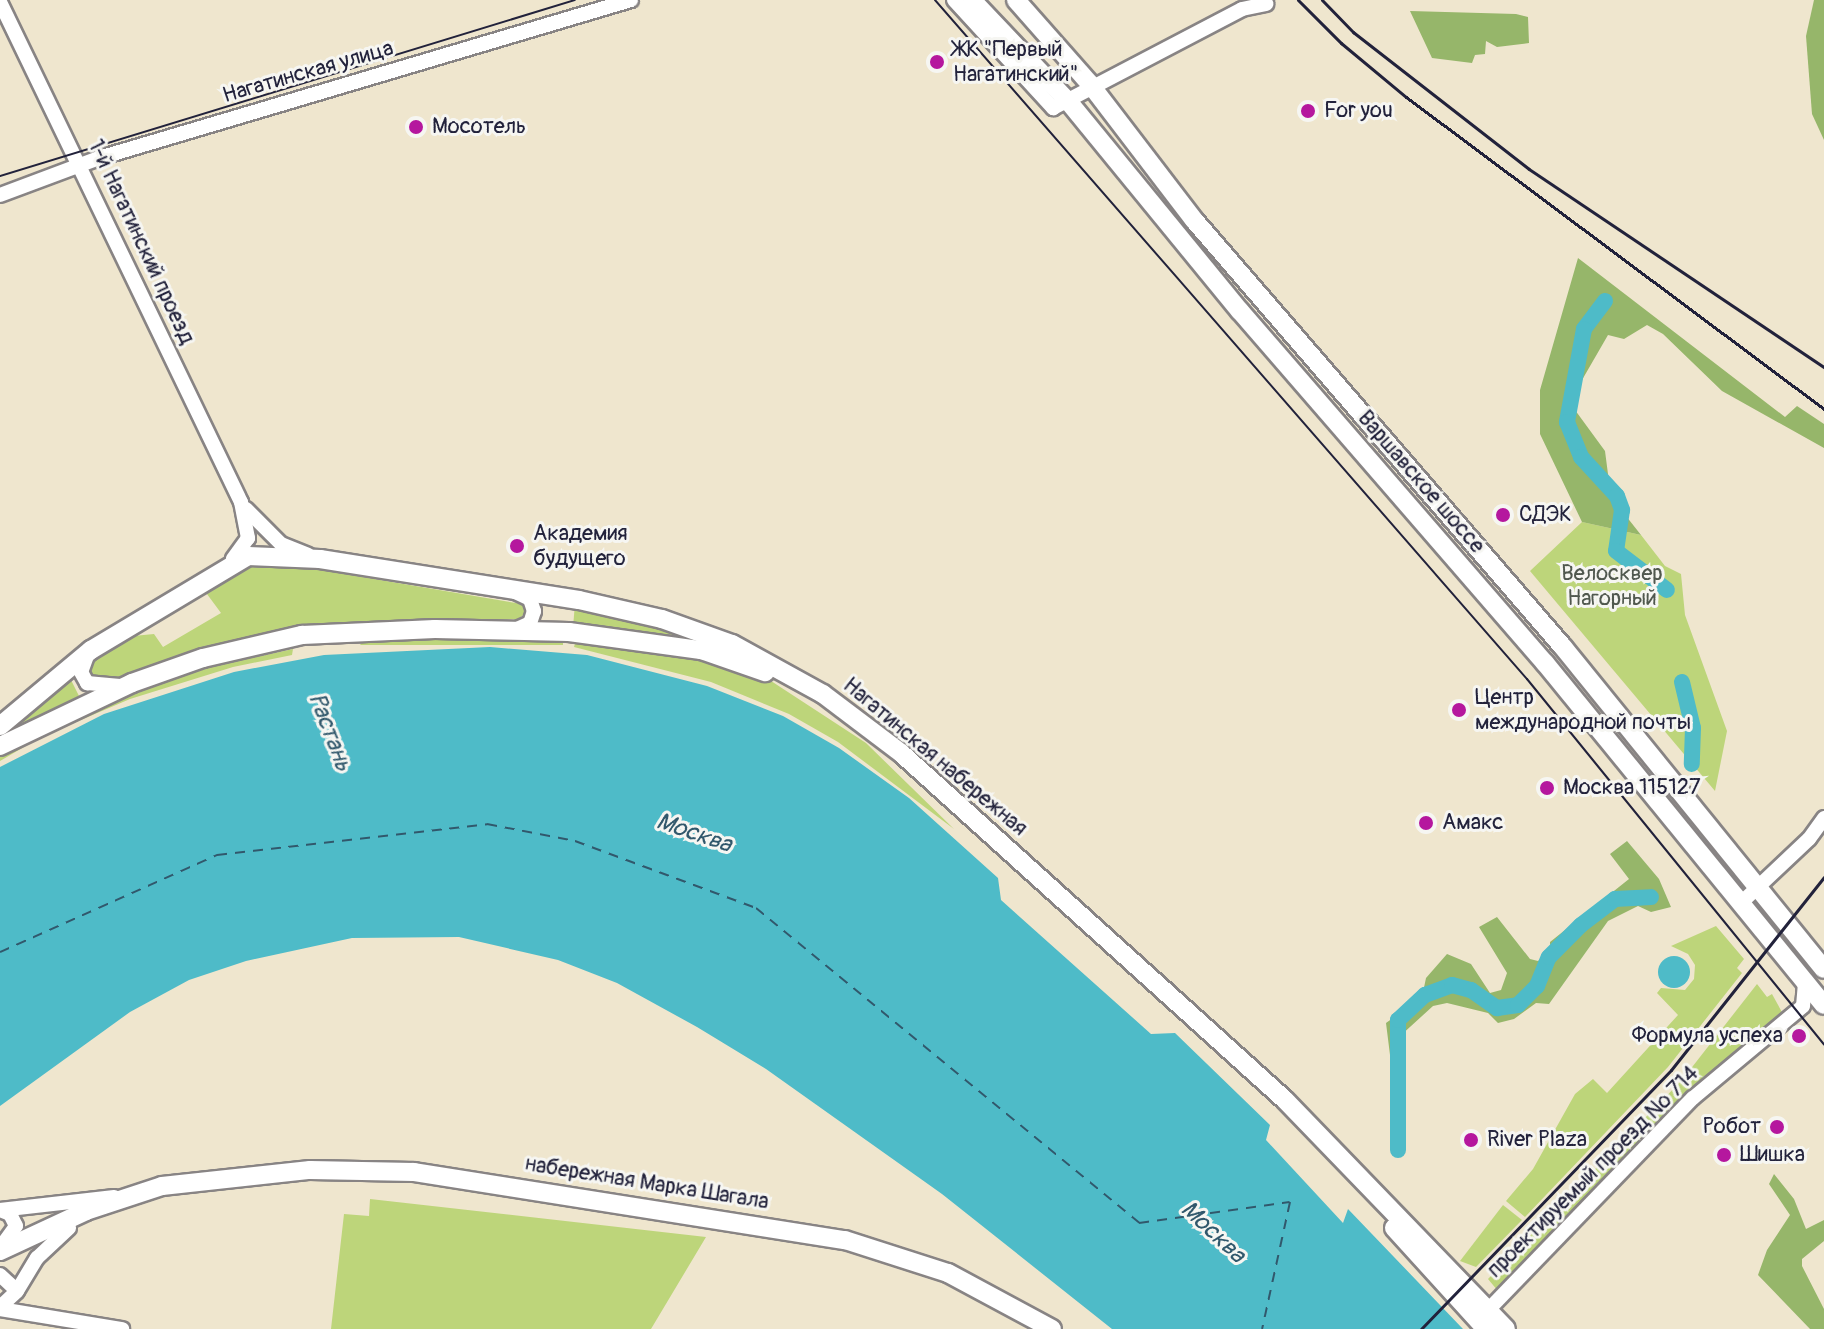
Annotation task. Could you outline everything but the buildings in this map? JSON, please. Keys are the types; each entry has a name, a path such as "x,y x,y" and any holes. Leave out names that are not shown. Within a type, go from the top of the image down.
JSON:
{"main road":[{"name":"Варшавское шоссе","path":"972,0 1068,101 1240,311 1545,663 1824,1006"},
{"name":"Варшавское шоссе","path":"1016,0 1090,84 1194,220 1563,647 1824,969"},
{"name":"Нагатинская набережная","path":"0,726 91,650 230,562 265,555 320,559 626,610 694,629 754,655 858,718 1266,1082 1454,1284"},
{"name":"Нагатинская набережная","path":"0,746 132,683 203,658 302,635 517,629 701,650 770,674 819,702 1271,1100 1454,1284"},
{"name":"набережная Марка Шагала","path":"0,1250 126,1196 216,1179 310,1170 414,1172 812,1233 948,1273 1052,1329"},
{"name":"набережная Марка Шагала","path":"0,1263 69,1228 216,1179"},
{"path":"1454,1284 1489,1309 1506,1329"},
{"path":"1454,1284 1486,1329"}],"street":[{"name":"Нагатинская улица","path":"0,195 80,165 631,0"},
{"path":"954,0 1046,105 1053,108 1090,84 1150,59 1242,9 1266,4"},
{"name":"1-й Нагатинский проезд","path":"0,2 241,502"},
{"path":"241,502 281,544 320,559"},
{"path":"230,562 248,538 241,502"},
{"path":"515,592 530,599 534,611 530,623 517,629"},
{"path":"91,650 82,666 87,683 99,688 132,683"},
{"path":"1741,903 1822,823"},
{"path":"1805,982 1803,1006 1824,1006"},
{"name":"проектируемый проезд № 714","path":"1489,1309 1693,1098 1803,1006"},
{"path":"0,1210 126,1196"},
{"path":"0,1210 10,1214 16,1226 0,1250"},
{"path":"0,1308 17,1291 37,1258 69,1228"},
{"path":"0,1275 17,1291"},
{"path":"0,1308 122,1329"}],"green space":[{"path":"1814,0 1824,0 1824,140 1812,114 1806,36"},
{"path":"1410,11 1528,17 1529,43 1497,47 1486,41 1485,54 1475,55 1472,63 1432,58"},
{"path":"1578,258 1785,417 1797,406 1824,424 1824,448 1722,391 1663,334 1647,325 1624,339 1608,335 1582,380 1575,410 1605,451 1611,497 1641,535 1582,522 1540,434 1540,390"},
{"name":"Велосквер Нагорный","path":"1582,522 1641,535 1665,566 1681,574 1685,615 1727,731 1715,791 1530,571"},
{"path":"255,564 321,570 522,604 527,611 519,619 312,626 255,635 111,683 91,674 94,656 123,637 154,634 163,647 221,613 204,590 226,574"},
{"path":"575,604 606,611 731,649 573,627"},
{"path":"429,636 563,638 563,645 360,645 365,639"},
{"path":"576,640 734,666 768,679 866,743 954,829 838,742 789,714 711,682 574,647"},
{"path":"293,649 292,655 233,667 130,699 41,737 0,761 0,754 109,700 211,667"},
{"path":"69,676 79,696 12,729"},
{"path":"1627,841 1659,879 1671,907 1651,912 1638,906 1608,921 1549,1004 1536,1003 1514,1019 1498,1023 1488,1013 1447,1003 1433,1006 1399,1037 1403,1086 1394,1087 1386,1023 1422,997 1426,978 1447,954 1471,964 1490,993 1501,990 1507,973 1479,927 1497,917 1530,959 1538,961 1550,951 1550,942 1629,879 1610,854"},
{"path":"1716,926 1744,959 1737,968 1742,973 1668,1067 1525,1217 1506,1201 1533,1169 1575,1094 1593,1079 1607,1093 1678,1015 1657,993 1661,988 1685,990 1694,979 1695,965 1688,954 1671,946"},
{"path":"1757,984 1767,997 1772,994 1783,1014 1498,1291 1488,1279 1682,1080"},
{"path":"1774,1174 1794,1199 1806,1229 1824,1220 1824,1241 1802,1259 1802,1266 1824,1309 1824,1329 1810,1329 1758,1275 1767,1250 1790,1215 1769,1184"},
{"path":"370,1199 706,1237 651,1329 331,1329 344,1214 369,1216"},
{"path":"1503,1205 1522,1220 1476,1267 1460,1261"}],"water":[{"path":"490,647 587,655 707,686 783,716 839,748 909,798 998,878 1001,900 1151,1034 1175,1033 1270,1125 1266,1140 1343,1223 1348,1209 1463,1329 1112,1329 942,1194 766,1069 697,1027 617,983 558,960 459,937 352,938 246,961 189,980 130,1012 0,1106 0,767 104,714 234,672 324,655"},
{"path":"1674,956 1685,961 1690,972 1685,983 1674,988 1663,983 1658,972 1663,961"}],"waterway":[{"path":"1605,301 1584,329 1567,422 1581,457 1617,496 1622,510 1616,551 1667,590"},
{"path":"1682,682 1693,728 1692,764"},
{"path":"1398,1150 1398,1020 1425,995 1452,985 1471,990 1497,1008 1518,1005 1537,986 1549,957 1581,925 1615,899 1651,897"}],"ferry route":[{"path":"0,952 217,855 487,824 575,841 756,908 1139,1223 1290,1202 1262,1329"}],"tram line":[{"path":"0,176 575,0"},
{"path":"935,0 1527,679 1824,1045"}],"railway":[{"path":"1298,0 1341,43 1406,97 1824,409"},
{"path":"1322,0 1353,32 1529,169 1824,367"},
{"path":"1421,1329 1671,1070 1824,877"}],"place":[{"name":"ЖК \"Первый Нагатинский\"","path":"937,62"},
{"name":"For you","path":"1308,111"},
{"name":"Мосотель","path":"416,127"},
{"name":"СДЭК","path":"1503,515"},
{"name":"Академия будущего","path":"517,546"},
{"name":"Центр международной почты","path":"1459,710"},
{"name":"Москва 115127","path":"1547,788"},
{"name":"Амакс","path":"1426,823"},
{"name":"Формула успеха","path":"1799,1036"},
{"name":"Робот","path":"1777,1127"},
{"name":"River Plaza","path":"1471,1140"},
{"name":"Шишка","path":"1724,1155"}],"water label":[{"name":"Растань","path":"330,732"},
{"name":"Москва","path":"694,833"},
{"name":"Москва","path":"1213,1232"}]}
